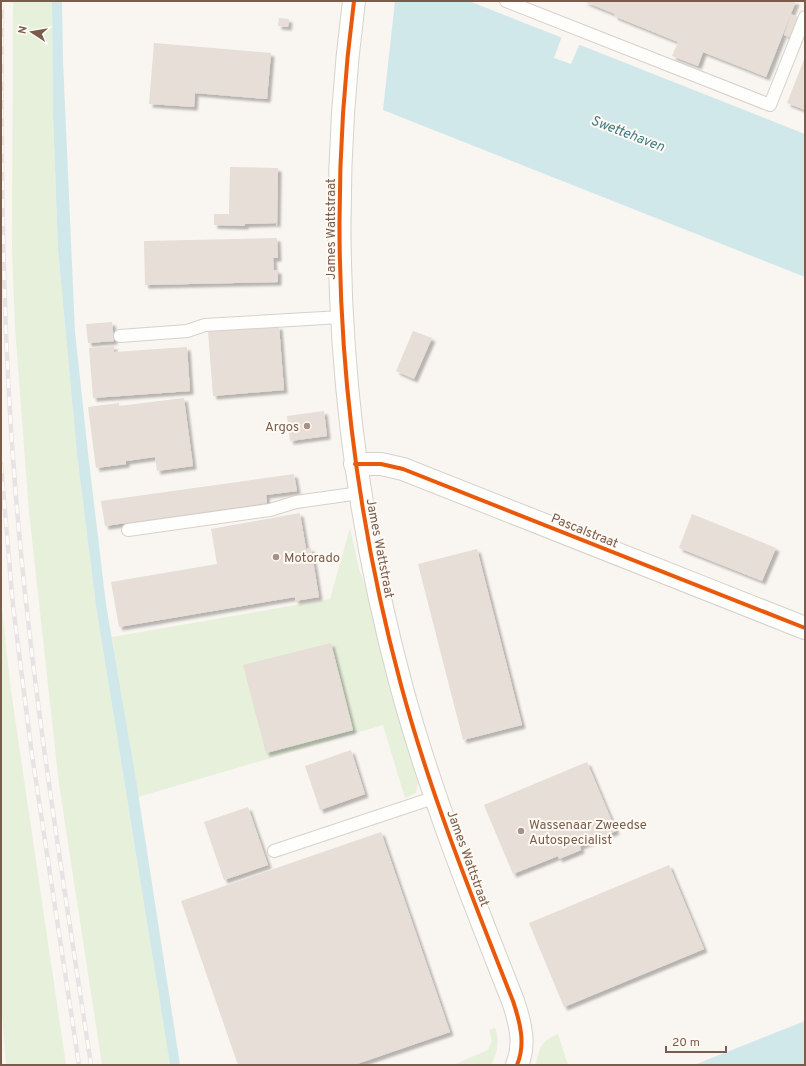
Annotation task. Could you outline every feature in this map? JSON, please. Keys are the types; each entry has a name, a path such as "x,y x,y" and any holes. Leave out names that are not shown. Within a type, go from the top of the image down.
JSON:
{"street":[{"name":"James Wattstraat","path":"354,1 343,111 340,164 339,260 341,317 346,380 360,493 374,570 401,686 454,850 513,1001 520,1024 519,1060"},
{"name":"Pascalstraat","path":"356,464 381,464 403,469 805,628"}],"lane":[{"path":"506,1 770,105 805,17"},
{"path":"120,336 187,331 205,325 341,317"},
{"path":"128,530 270,510 296,502 360,493"},
{"path":"274,850 436,797"}],"green space":[{"path":"13,1 52,1 53,114 58,250 77,454 96,606 170,1065 102,1065 59,784 29,512 15,327 12,250"},
{"path":"350,528 359,569 364,583 399,719 418,783 416,793 405,798 383,725 138,797 112,637 330,599"},
{"path":"1,597 10,684 66,1065 6,1065 1,1001"},
{"path":"495,1028 497,1033 497,1047 491,1065 453,1065 488,1050 492,1041 489,1030"},
{"path":"558,1034 568,1065 536,1065 538,1054 544,1042"}],"water":[{"path":"52,1 62,1 63,61 75,332 106,604 136,780 180,1065 170,1065 96,606 77,454 58,250 53,114"},
{"name":"Swettehaven","path":"395,1 469,1 805,134 805,277 383,110"},
{"path":"805,1021 805,1065 694,1065"}],"pier":[{"path":"562,36 580,43 571,64 554,58"}],"building":[{"path":"583,1 796,1 766,77 703,52 698,66 672,56 678,42 614,16 615,14"},
{"path":"791,14 798,17 790,37 784,35"},
{"path":"279,18 289,19 288,27 278,26"},
{"path":"154,43 271,53 267,99 195,93 194,107 149,104"},
{"path":"805,57 805,110 787,103"},
{"path":"230,167 278,168 277,226 276,223 245,224 245,226 214,225 214,214 229,214"},
{"path":"277,238 278,258 273,258 274,270 278,270 278,282 145,285 144,241"},
{"path":"112,322 114,341 88,343 86,324"},
{"path":"279,326 284,390 213,396 208,331"},
{"path":"413,331 432,338 414,379 396,371"},
{"path":"114,346 114,352 187,347 190,391 93,398 89,348"},
{"path":"184,398 193,466 157,471 155,457 126,461 126,464 96,468 88,407 119,403 119,406"},
{"path":"324,411 327,436 290,441 287,416"},
{"path":"294,474 297,491 266,495 267,503 105,526 101,501"},
{"path":"300,513 306,549 311,548 319,597 295,601 295,597 119,627 111,582 217,564 211,529"},
{"path":"692,514 776,548 762,581 679,548"},
{"path":"477,549 522,725 463,740 418,564"},
{"path":"331,643 353,730 266,753 243,665"},
{"path":"351,750 365,794 320,810 305,766"},
{"path":"587,762 616,831 580,846 581,850 559,859 558,856 513,874 484,805"},
{"path":"248,807 268,865 224,880 204,822"},
{"path":"381,832 450,1032 354,1065 238,1065 181,901"},
{"path":"669,865 704,949 564,1007 529,923"}],"railway":[{"path":"2,1 3,242 7,363 21,557 38,703 58,848 91,1065"},
{"path":"1,464 13,606 32,755 79,1065"}],"cycle path":[{"path":"354,1 345,87 340,173 340,259 344,345 352,431 364,516 381,601 412,725 452,844 518,1017 522,1041 520,1057 517,1065"},
{"path":"355,464 381,464 403,469 805,628"}],"place":[{"name":"Argos","path":"307,426"},
{"name":"Motorado","path":"276,557"},
{"name":"Wassenaar Zweedse Autospecialist","path":"521,831"}]}
